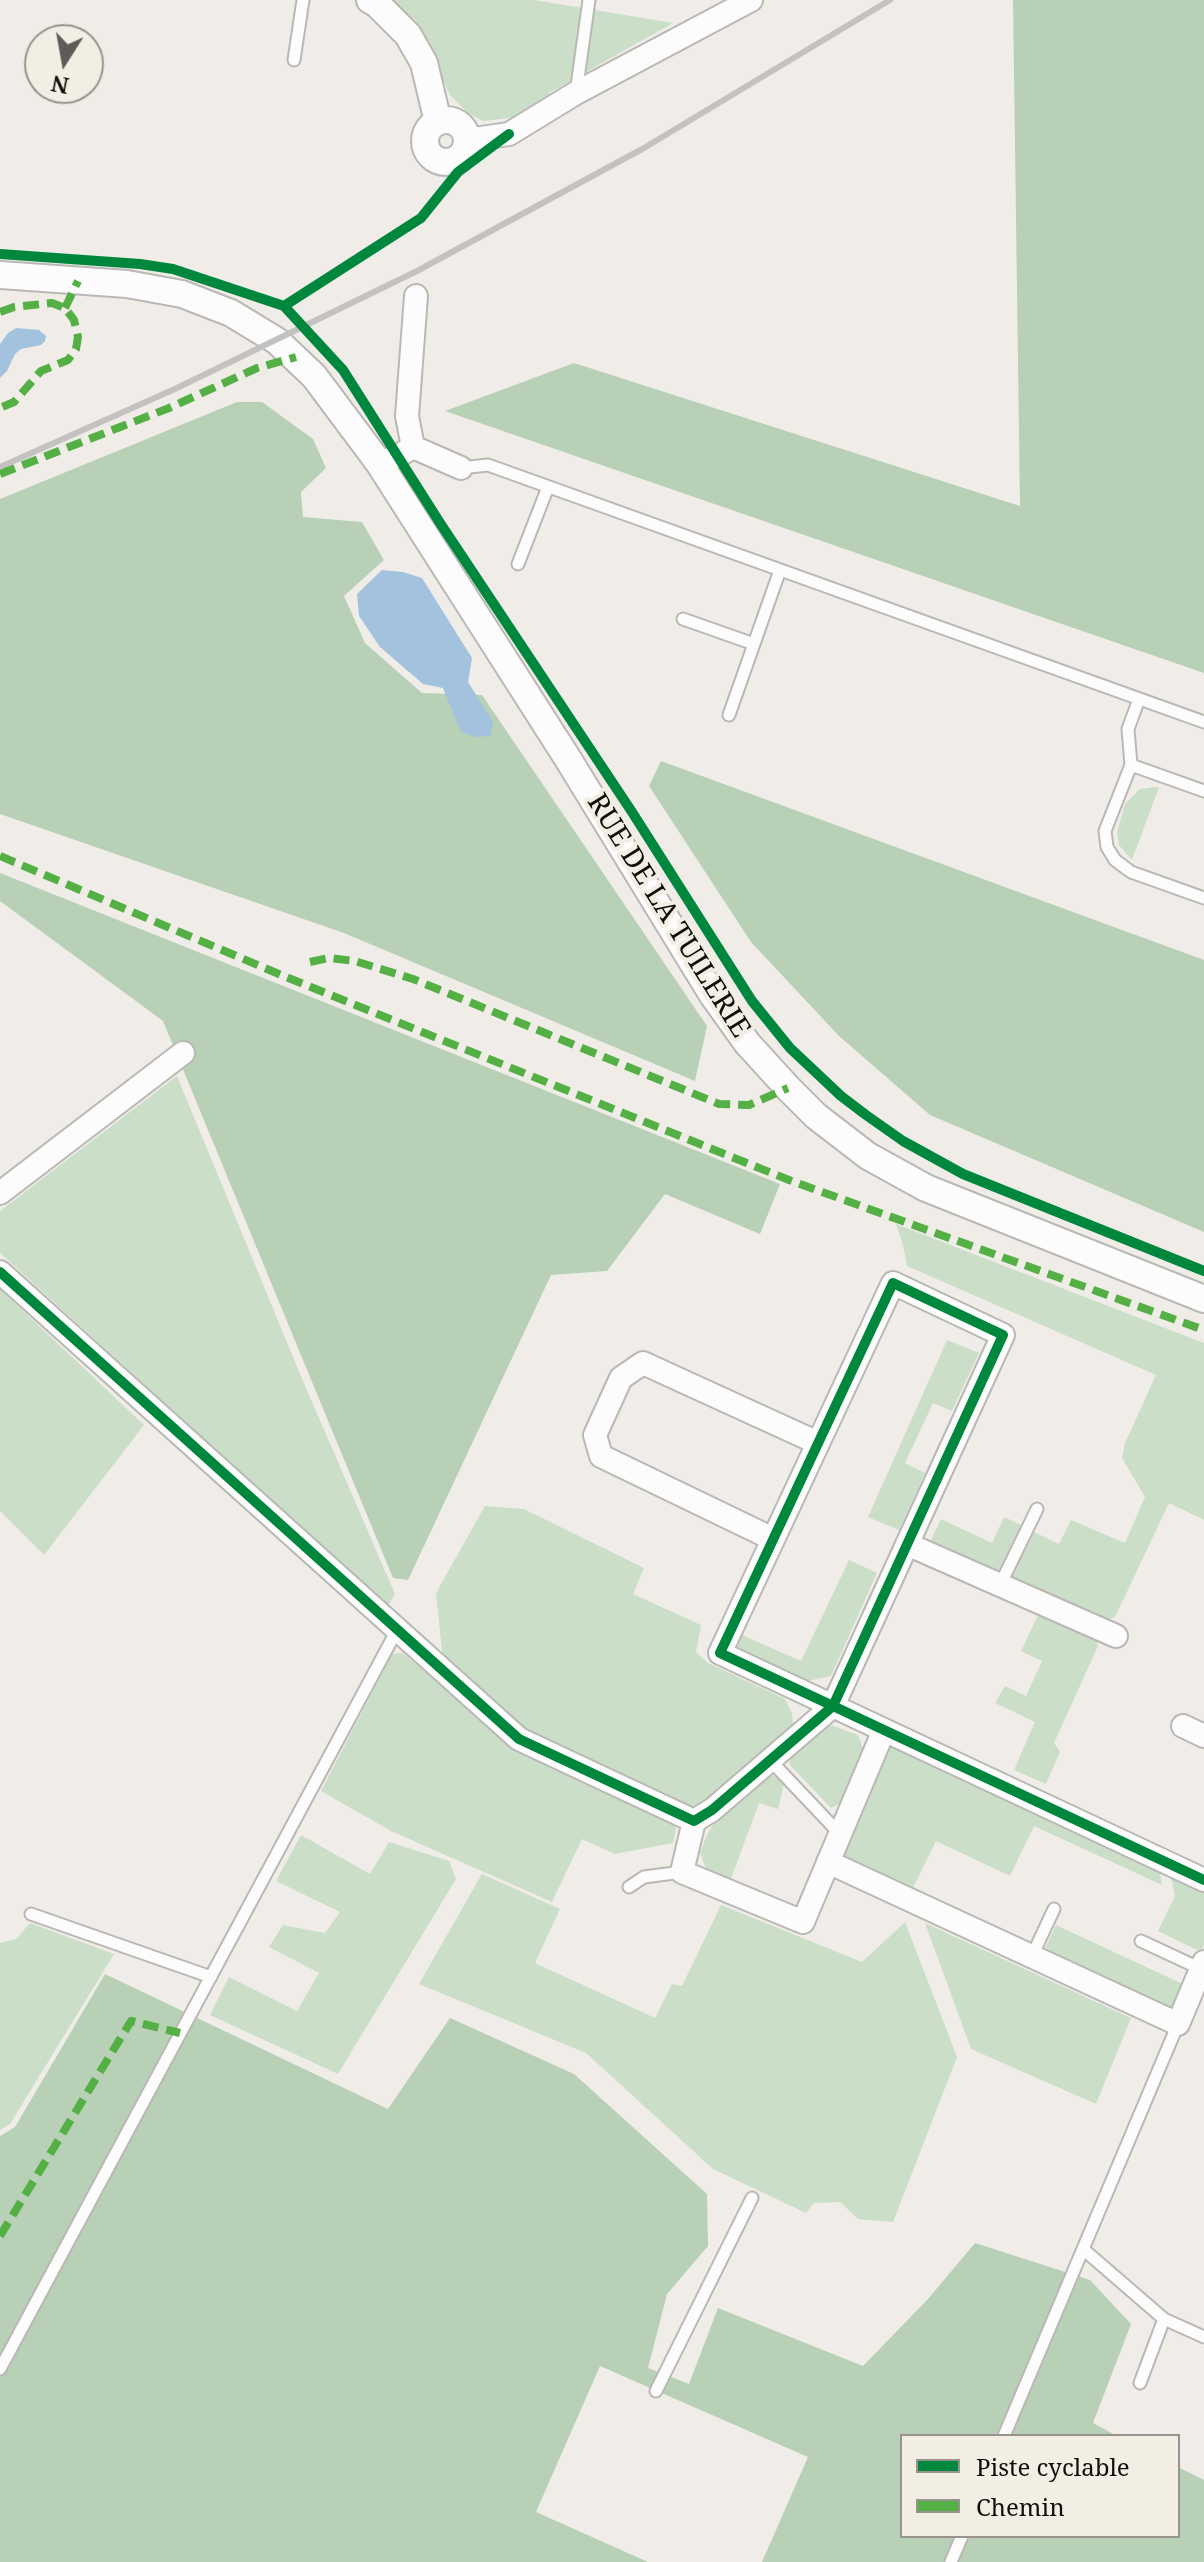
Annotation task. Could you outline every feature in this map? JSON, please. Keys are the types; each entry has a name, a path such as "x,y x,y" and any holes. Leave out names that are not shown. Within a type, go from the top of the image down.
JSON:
{"street":[{"path":"370,0 408,35 424,63 438,122"},
{"path":"467,140 509,134 576,93 751,0"},
{"path":"438,122 457,123 462,128 467,147 459,158 445,163 428,152 426,138 438,122"},
{"name":"RUE DE LA TUILERIE","path":"0,275 127,284 182,294 231,313 264,332 296,357 329,395 379,463 568,759 712,994 747,1043 788,1088 816,1116 868,1156 926,1188 1204,1299"},
{"path":"413,447 407,416 416,296"},
{"path":"379,463 413,447"},
{"path":"413,447 461,468"},
{"path":"0,1193 183,1053"},
{"path":"0,1272 519,1739 694,1821"},
{"path":"884,1730 803,1922 682,1872 694,1821 712,1810 833,1706 1003,1335 893,1283 720,1653 833,1706 884,1730 1204,1880"},
{"path":"773,1539 601,1456 595,1435 621,1378 643,1363 818,1443"},
{"path":"907,1544 1116,1636"},
{"path":"1183,1726 1204,1736"},
{"path":"828,1862 1178,2024 1203,1966"}],"lane":[{"path":"294,60 303,0"},
{"path":"576,93 589,0"},
{"path":"461,468 488,465 1204,722"},
{"path":"518,564 548,487"},
{"path":"729,715 780,570"},
{"path":"683,619 754,644"},
{"path":"1139,699 1128,729 1131,765 1105,831 1107,847 1115,860 1131,872 1204,898"},
{"path":"1131,765 1204,791"},
{"path":"1000,1585 1037,1509"},
{"path":"0,2369 397,1630"},
{"path":"770,1760 840,1834"},
{"path":"629,1887 644,1877 682,1872"},
{"path":"1032,1956 1054,1909"},
{"path":"31,1914 211,1977"},
{"path":"1141,1941 1203,1966"},
{"path":"1005,2434 1178,2024"},
{"path":"656,2391 752,2198"},
{"path":"1083,2249 1164,2319 1204,2337"},
{"path":"1140,2383 1164,2319"},
{"path":"951,2562 961,2538"}],"green space":[{"path":"390,0 534,0 673,23 549,93 549,99 520,117 483,121 468,113 450,95 415,20"},
{"path":"1013,0 1204,0 1204,673 445,411 574,363 1020,506"},
{"path":"237,402 262,402 313,439 326,468 301,492 303,517 362,522 384,560 344,596 365,643 422,693 482,695 707,1026 695,1081 344,933 0,814 0,499"},
{"path":"661,761 1204,960 1204,1232 930,1115 839,1036 751,942 649,786"},
{"path":"1159,787 1132,860 1119,845 1117,832 1125,804 1140,789"},
{"path":"0,873 780,1184 760,1234 665,1194 607,1271 551,1275 408,1580 393,1578 163,1021 0,901"},
{"path":"177,1076 395,1594 388,1606 0,1253 0,1211"},
{"path":"896,1224 1204,1343 1204,1520 1169,1503 1115,1617 1104,1621 1010,1578 1032,1531 1059,1544 1071,1520 1125,1543 1145,1497 1122,1458 1125,1443 1156,1375 907,1266"},
{"path":"0,1289 144,1425 44,1555 0,1511"},
{"path":"947,1340 979,1353 952,1411 933,1403 905,1463 925,1473 899,1530 868,1517"},
{"path":"485,1506 524,1509 644,1568 633,1594 701,1625 696,1652 708,1663 785,1699 792,1713 793,1725 702,1808 688,1807 526,1730 443,1661 436,1593"},
{"path":"1004,1517 1021,1525 999,1572 931,1540 941,1519 992,1543"},
{"path":"849,1560 877,1573 831,1676 807,1681 737,1647 742,1635 801,1661"},
{"path":"1040,1611 1094,1634 1098,1646 1054,1743 1060,1752 1046,1784 1014,1770 1035,1722 995,1703 1005,1686 1026,1696 1042,1661 1021,1651"},
{"path":"403,1653 500,1736 662,1814 676,1828 673,1843 615,1854 582,1839 552,1902 391,1831 321,1791 392,1654"},
{"path":"831,1725 858,1735 863,1748 841,1803 831,1808 789,1764 791,1756"},
{"path":"890,1743 1159,1868 1162,1885 1034,1826 1010,1876 936,1841 911,1892 840,1858"},
{"path":"771,1775 784,1784 778,1809 759,1803 729,1884 706,1869 700,1853 706,1837 713,1824 764,1777"},
{"path":"301,1835 370,1874 389,1842 449,1861 456,1879 338,2074 210,2015 229,1977 297,2011 319,1973 269,1947 283,1925 325,1933 340,1912 276,1881"},
{"path":"1170,1872 1204,1888 1204,1945 1201,1952 1158,1931 1175,1896"},
{"path":"482,1874 560,1909 535,1963 655,2018 672,1984 682,1986 721,1905 862,1962 905,1922 957,2057 893,2222 858,2219 840,2202 814,2203 806,2213 713,2169 586,2053 419,1984"},
{"path":"30,1923 114,1954 10,2124 0,2130 0,1943 16,1939"},
{"path":"925,1923 1131,2018 1096,2104 971,2049"},
{"path":"1056,1925 1187,1986 1174,2012 1044,1951"},
{"path":"105,1974 388,2109 450,2018 574,2074 707,2194 708,2246 667,2294 648,2368 689,2384 718,2308 863,2366 928,2299 975,2243 1090,2280 1131,2324 1093,2423 1113,2434 900,2434 900,2538 1180,2538 1180,2468 1204,2480 1204,2562 762,2562 808,2457 600,2366 536,2512 648,2562 0,2562 0,2136 15,2127"}],"water":[{"path":"16,328 39,330 46,336 45,341 41,345 21,349 0,378 0,344"},
{"path":"382,570 422,578 472,658 468,682 493,722 490,736 476,737 461,732 443,688 423,684 380,647 359,616 357,594"}],"railway":[{"path":"0,467 177,388 417,271 644,148 890,0"}],"marked path":[{"path":"65,308 78,281"},
{"path":"0,312 14,307 52,303 65,308 74,320 78,337 76,349 68,360 41,371 14,402 0,408"},
{"path":"0,474 169,408 257,368 296,357"},
{"path":"0,856 286,977 789,1180 1204,1330"},
{"path":"310,962 329,958 355,961 413,979 719,1104 749,1105 788,1088"},
{"path":"0,2236 131,2021 180,2033"}],"cycle path":[{"path":"284,306 421,218 458,172 509,134"},
{"path":"0,254 173,269 284,306 343,370 752,1001 790,1048 866,1115 903,1141 963,1174 1204,1271"},
{"path":"0,1272 519,1739 694,1821 712,1810 833,1706 1003,1335 893,1283 720,1653 833,1706 884,1730 1204,1880"}]}
